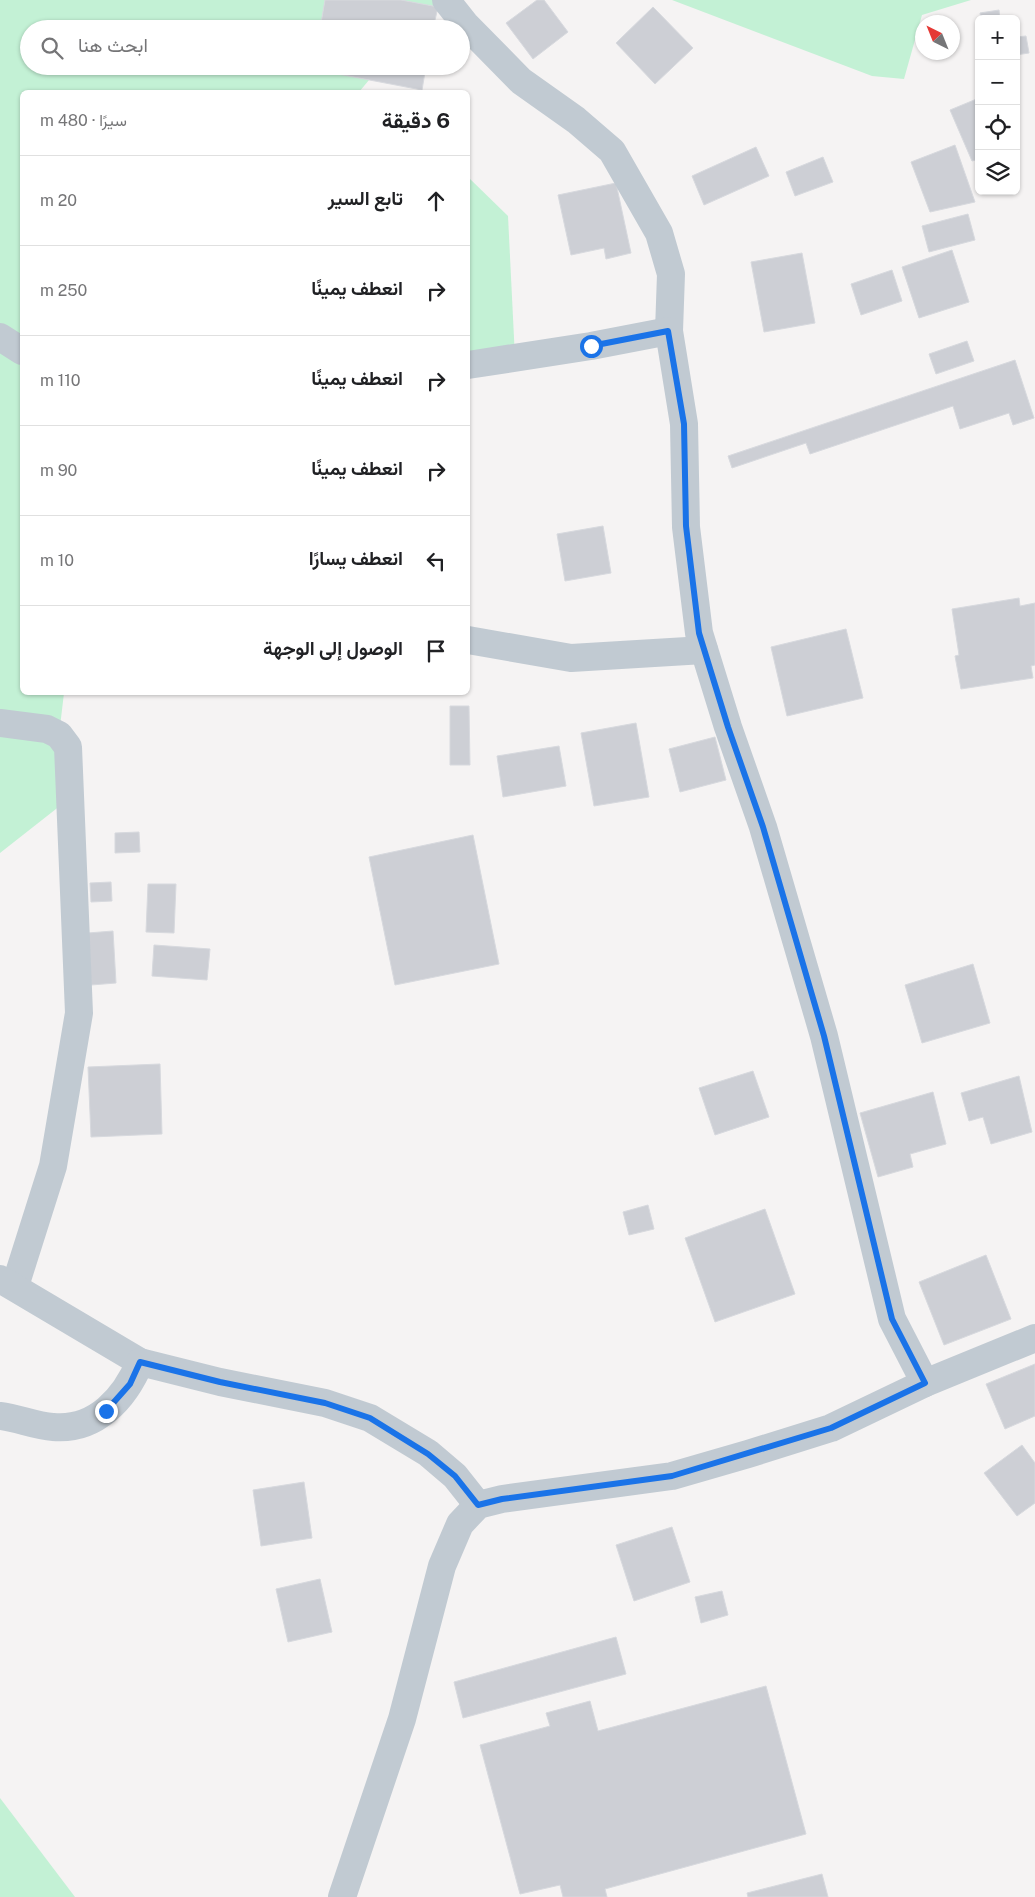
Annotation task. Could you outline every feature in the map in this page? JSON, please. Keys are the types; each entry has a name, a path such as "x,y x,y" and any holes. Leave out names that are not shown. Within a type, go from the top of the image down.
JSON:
{"street":[{"path":"446,0 462,20"},
{"path":"470,29 521,81 576,120 612,151 658,234 671,274 668,331 684,424 686,526 699,633 763,827 824,1036 892,1319 925,1383"},
{"path":"470,365 591,346 668,331"},
{"path":"0,337 20,350"},
{"path":"470,640 571,658 704,650"},
{"path":"0,723 47,729 59,735 68,747 78,1013 53,1166 7,1283 86,1332 140,1362 220,1382 325,1403 370,1418 428,1454 455,1476 478,1505"},
{"path":"342,1897 402,1718 442,1566 460,1524 478,1505 502,1499 672,1476 831,1428 925,1383 1035,1338"},
{"path":"0,1416 17,1418 53,1428 82,1425 106,1411 130,1384 140,1362"}],"green space":[{"path":"0,0 325,0 322,20 20,20 20,75 343,75 369,80 361,90 20,90 20,695 64,695 59,735 70,798 0,853"},
{"path":"401,0 450,0 438,7"},
{"path":"672,0 971,0 922,15 915,15 915,40 904,79 872,76"},
{"path":"470,179 508,216 515,358 470,356"},
{"path":"0,1798 75,1897 0,1897"}],"building":[{"path":"325,0 401,0 438,7 435,20 322,20"},
{"path":"537,0 544,0 568,32 533,59 506,23"},
{"path":"653,7 693,48 655,84 616,43"},
{"path":"999,10 1000,15 980,15 980,13"},
{"path":"1026,36 1029,53 1020,54 1020,37"},
{"path":"343,75 424,75 422,90"},
{"path":"975,100 975,160 972,161 950,110"},
{"path":"955,145 975,202 930,212 911,162"},
{"path":"756,147 769,176 704,205 692,176"},
{"path":"823,157 833,182 795,196 786,172"},
{"path":"616,183 631,253 606,259 604,248 571,255 558,195"},
{"path":"968,214 975,240 929,252 922,226"},
{"path":"952,250 969,302 919,318 902,267"},
{"path":"802,253 815,323 764,332 751,262"},
{"path":"892,270 902,301 861,315 851,284"},
{"path":"967,341 974,361 936,374 929,354"},
{"path":"1015,360 1034,418 1013,425 1009,413 960,429 953,406 810,454 806,443 732,468 728,456"},
{"path":"603,526 611,573 565,581 557,534"},
{"path":"1019,598 1020,606 1035,603 1035,665 1031,666 1033,678 961,689 955,656 959,655 952,609"},
{"path":"846,629 863,698 787,716 771,647"},
{"path":"450,706 469,706 470,765 450,765"},
{"path":"636,723 649,797 594,806 581,733"},
{"path":"715,737 726,780 680,792 669,749"},
{"path":"559,746 566,786 503,797 497,756"},
{"path":"139,832 140,852 115,853 115,833"},
{"path":"473,835 499,964 395,985 369,857"},
{"path":"111,882 112,901 91,902 90,883"},
{"path":"148,884 176,884 174,933 146,932"},
{"path":"113,931 116,983 91,985 88,933"},
{"path":"154,945 210,949 207,980 152,976"},
{"path":"973,964 990,1023 922,1043 905,985"},
{"path":"160,1064 162,1134 91,1137 88,1067"},
{"path":"753,1071 769,1117 715,1135 699,1088"},
{"path":"1019,1076 1032,1132 991,1144 983,1117 969,1121 961,1093"},
{"path":"933,1092 946,1144 910,1154 913,1167 878,1177 860,1113"},
{"path":"648,1205 654,1229 629,1235 623,1212"},
{"path":"765,1209 795,1294 715,1322 685,1238"},
{"path":"986,1255 1011,1319 944,1345 919,1282"},
{"path":"1035,1364 1035,1416 1005,1429 986,1384"},
{"path":"1022,1445 1035,1463 1035,1503 1017,1516 984,1473"},
{"path":"304,1482 312,1538 261,1546 253,1490"},
{"path":"672,1527 690,1582 634,1601 616,1545"},
{"path":"320,1579 332,1632 288,1642 276,1589"},
{"path":"722,1591 728,1615 701,1623 695,1597"},
{"path":"616,1637 626,1674 463,1718 454,1682"},
{"path":"766,1686 806,1834 605,1889 607,1897 563,1897 560,1885 520,1894 480,1745 550,1726 546,1713 590,1701 598,1731"},
{"path":"822,1874 828,1897 748,1897 747,1893"}],"route":[{"path":"106,1411 130,1384 140,1362 220,1382 325,1403 370,1418 428,1454 455,1476 478,1505 502,1499 672,1476 831,1428 925,1383 892,1319 856,1177 824,1036 763,827 728,727 699,633 686,526 684,424 668,331 591,346"}]}
